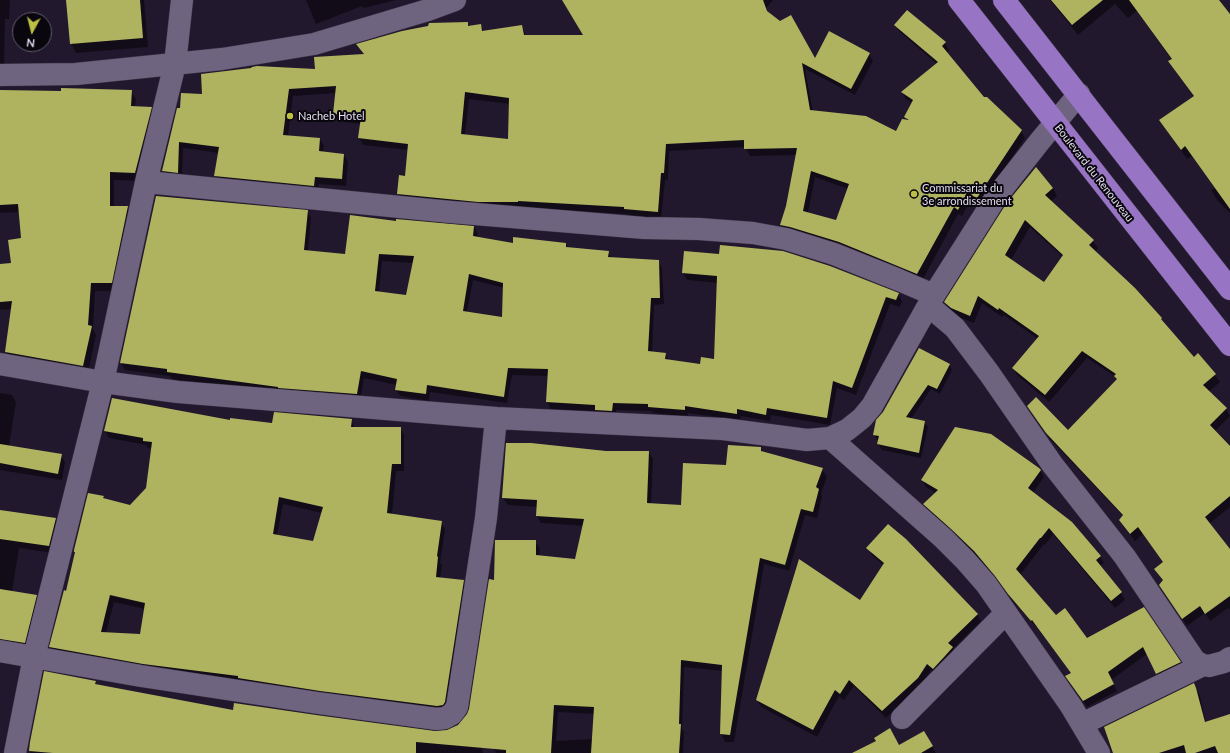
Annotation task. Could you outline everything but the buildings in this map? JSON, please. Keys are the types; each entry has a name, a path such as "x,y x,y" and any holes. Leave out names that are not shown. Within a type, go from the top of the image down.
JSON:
{"highway":[{"name":"Boulevard du Renouveau","path":"959,0 1230,345"},
{"path":"1004,0 1230,289"}],"street":[{"path":"15,753 34,657 103,382 146,182 175,64 182,0"},
{"path":"0,75 76,74 222,59 314,44 428,10 455,0"},
{"path":"0,364 103,382 178,392 496,418 723,429 807,440 830,438 847,430 862,418 872,406 931,301 996,197 1079,94"},
{"path":"146,182 451,212 644,228 699,229 753,233 786,239 834,254 899,280 931,301 955,328 989,373 1052,464 1124,557 1195,661 1222,665"},
{"path":"0,651 141,676 310,702 437,719 446,718 452,714 456,707 486,518 496,418"},
{"path":"830,438 943,538 986,584 1071,706 1099,753"},
{"path":"902,718 1006,613"},
{"path":"1082,724 1222,665"}],"place":[{"name":"Nacheb Hotel","path":"290,116"},
{"name":"Commissariat du 3e arrondissement","path":"914,194"}]}
